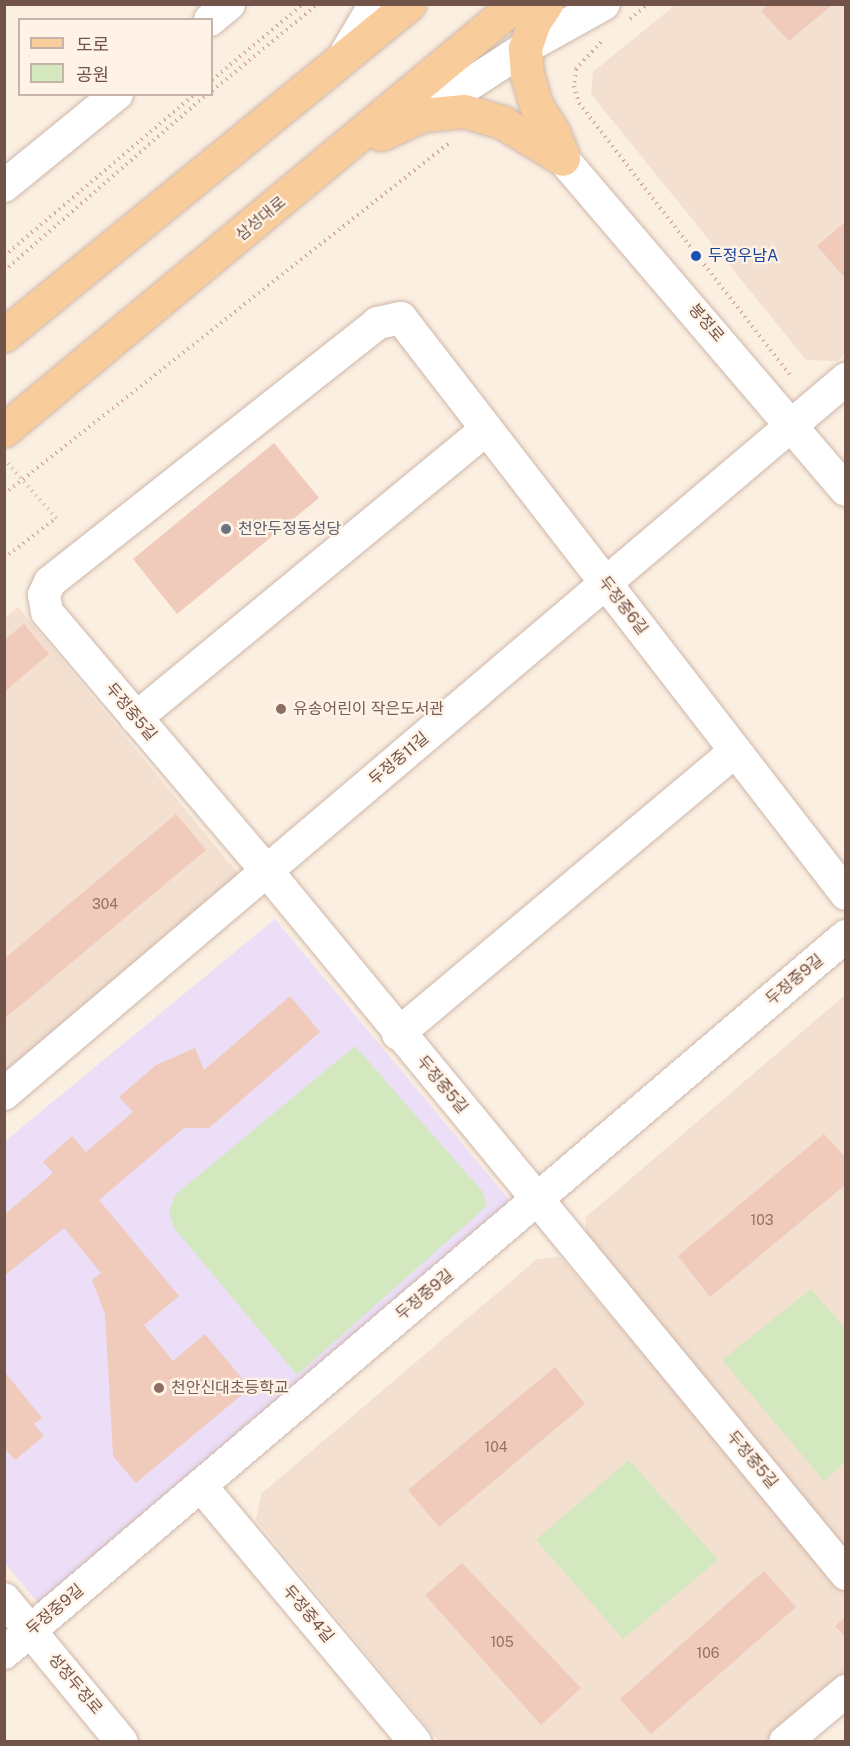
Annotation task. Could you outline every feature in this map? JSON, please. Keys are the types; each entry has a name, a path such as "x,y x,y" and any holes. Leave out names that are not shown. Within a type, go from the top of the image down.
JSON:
{"main road":[{"path":"4,335 409,4"},
{"name":"삼성대로","path":"4,430 341,152 516,4"},
{"path":"546,4 534,22 525,48 536,105 554,132 563,159"},
{"path":"341,152 422,115 464,111 502,122 563,159"}],"street":[{"path":"212,18 229,4"},
{"path":"343,58 375,4"},
{"path":"422,115 525,48 614,14"},
{"path":"4,186 115,96"},
{"name":"봉정로","path":"563,159 793,423 846,490"},
{"name":"두정중6길","path":"44,595 50,582 378,323 401,318 846,894"},
{"name":"두정중11길","path":"4,1094 846,378"},
{"path":"136,718 486,429"},
{"name":"두정중5길","path":"44,595 47,612 267,871 398,1034 846,1574"},
{"path":"398,1034 735,751"},
{"name":"두정중9길","path":"4,1653 846,936"},
{"name":"두정중4길","path":"201,1486 415,1742"},
{"name":"성정두정로","path":"4,1599 122,1742"},
{"path":"785,1742 846,1691"}],"path":[{"path":"213,79 303,4"},
{"path":"213,90 318,4"},
{"path":"614,14 648,4"},
{"path":"607,37 576,69 574,86 579,103 790,375"},
{"path":"4,256 193,96"},
{"path":"4,271 205,96"},
{"path":"4,494 456,137"},
{"path":"4,459 56,518 4,558"}],"shaded area":[{"path":"675,5 845,5 845,353 837,361 806,360 591,94 593,72"},
{"path":"18,607 251,889 5,1091 4,618"},
{"name":"천안신대초등학교","path":"275,919 521,1214 47,1614 5,1563 4,1142"},
{"path":"845,995 845,1553 586,1243 586,1217"},
{"path":"560,1257 845,1591 845,1683 776,1741 439,1741 256,1520 261,1494 537,1259"}],"green space":[{"path":"355,1046 483,1192 487,1206 297,1375 174,1228 169,1212 175,1195"},
{"path":"811,1289 845,1328 845,1462 824,1481 722,1360"},
{"path":"629,1460 718,1560 623,1639 536,1540"}],"building":[{"path":"768,4 833,4 789,41 761,11"},
{"path":"846,221 846,279 817,246"},
{"name":"천안두정동성당","path":"274,443 319,498 177,614 133,559"},
{"path":"24,624 49,654 4,692 4,640"},
{"path":"176,814 206,850 4,1019 4,959"},
{"path":"290,996 320,1032 209,1128 184,1128 99,1200 179,1296 144,1325 173,1361 205,1334 250,1388 136,1483 113,1456 105,1314 92,1280 101,1273 64,1228 4,1276 4,1215 53,1173 43,1162 72,1136 86,1152 133,1112 119,1097 156,1065 195,1048 204,1070"},
{"path":"824,1134 846,1158 846,1184 710,1297 678,1256"},
{"path":"555,1367 585,1404 439,1527 408,1490"},
{"path":"4,1371 42,1418 34,1424 44,1436 15,1460 4,1448"},
{"path":"462,1563 581,1688 541,1725 425,1595"},
{"path":"764,1571 796,1607 651,1734 620,1699"},
{"path":"846,1617 846,1637 835,1626"}],"place":[{"name":"두정우남A","path":"696,256"},
{"name":"천안두정동성당","path":"226,529"},
{"name":"유송어린이 작은도서관","path":"281,709"},
{"name":"천안신대초등학교","path":"159,1388"}]}
